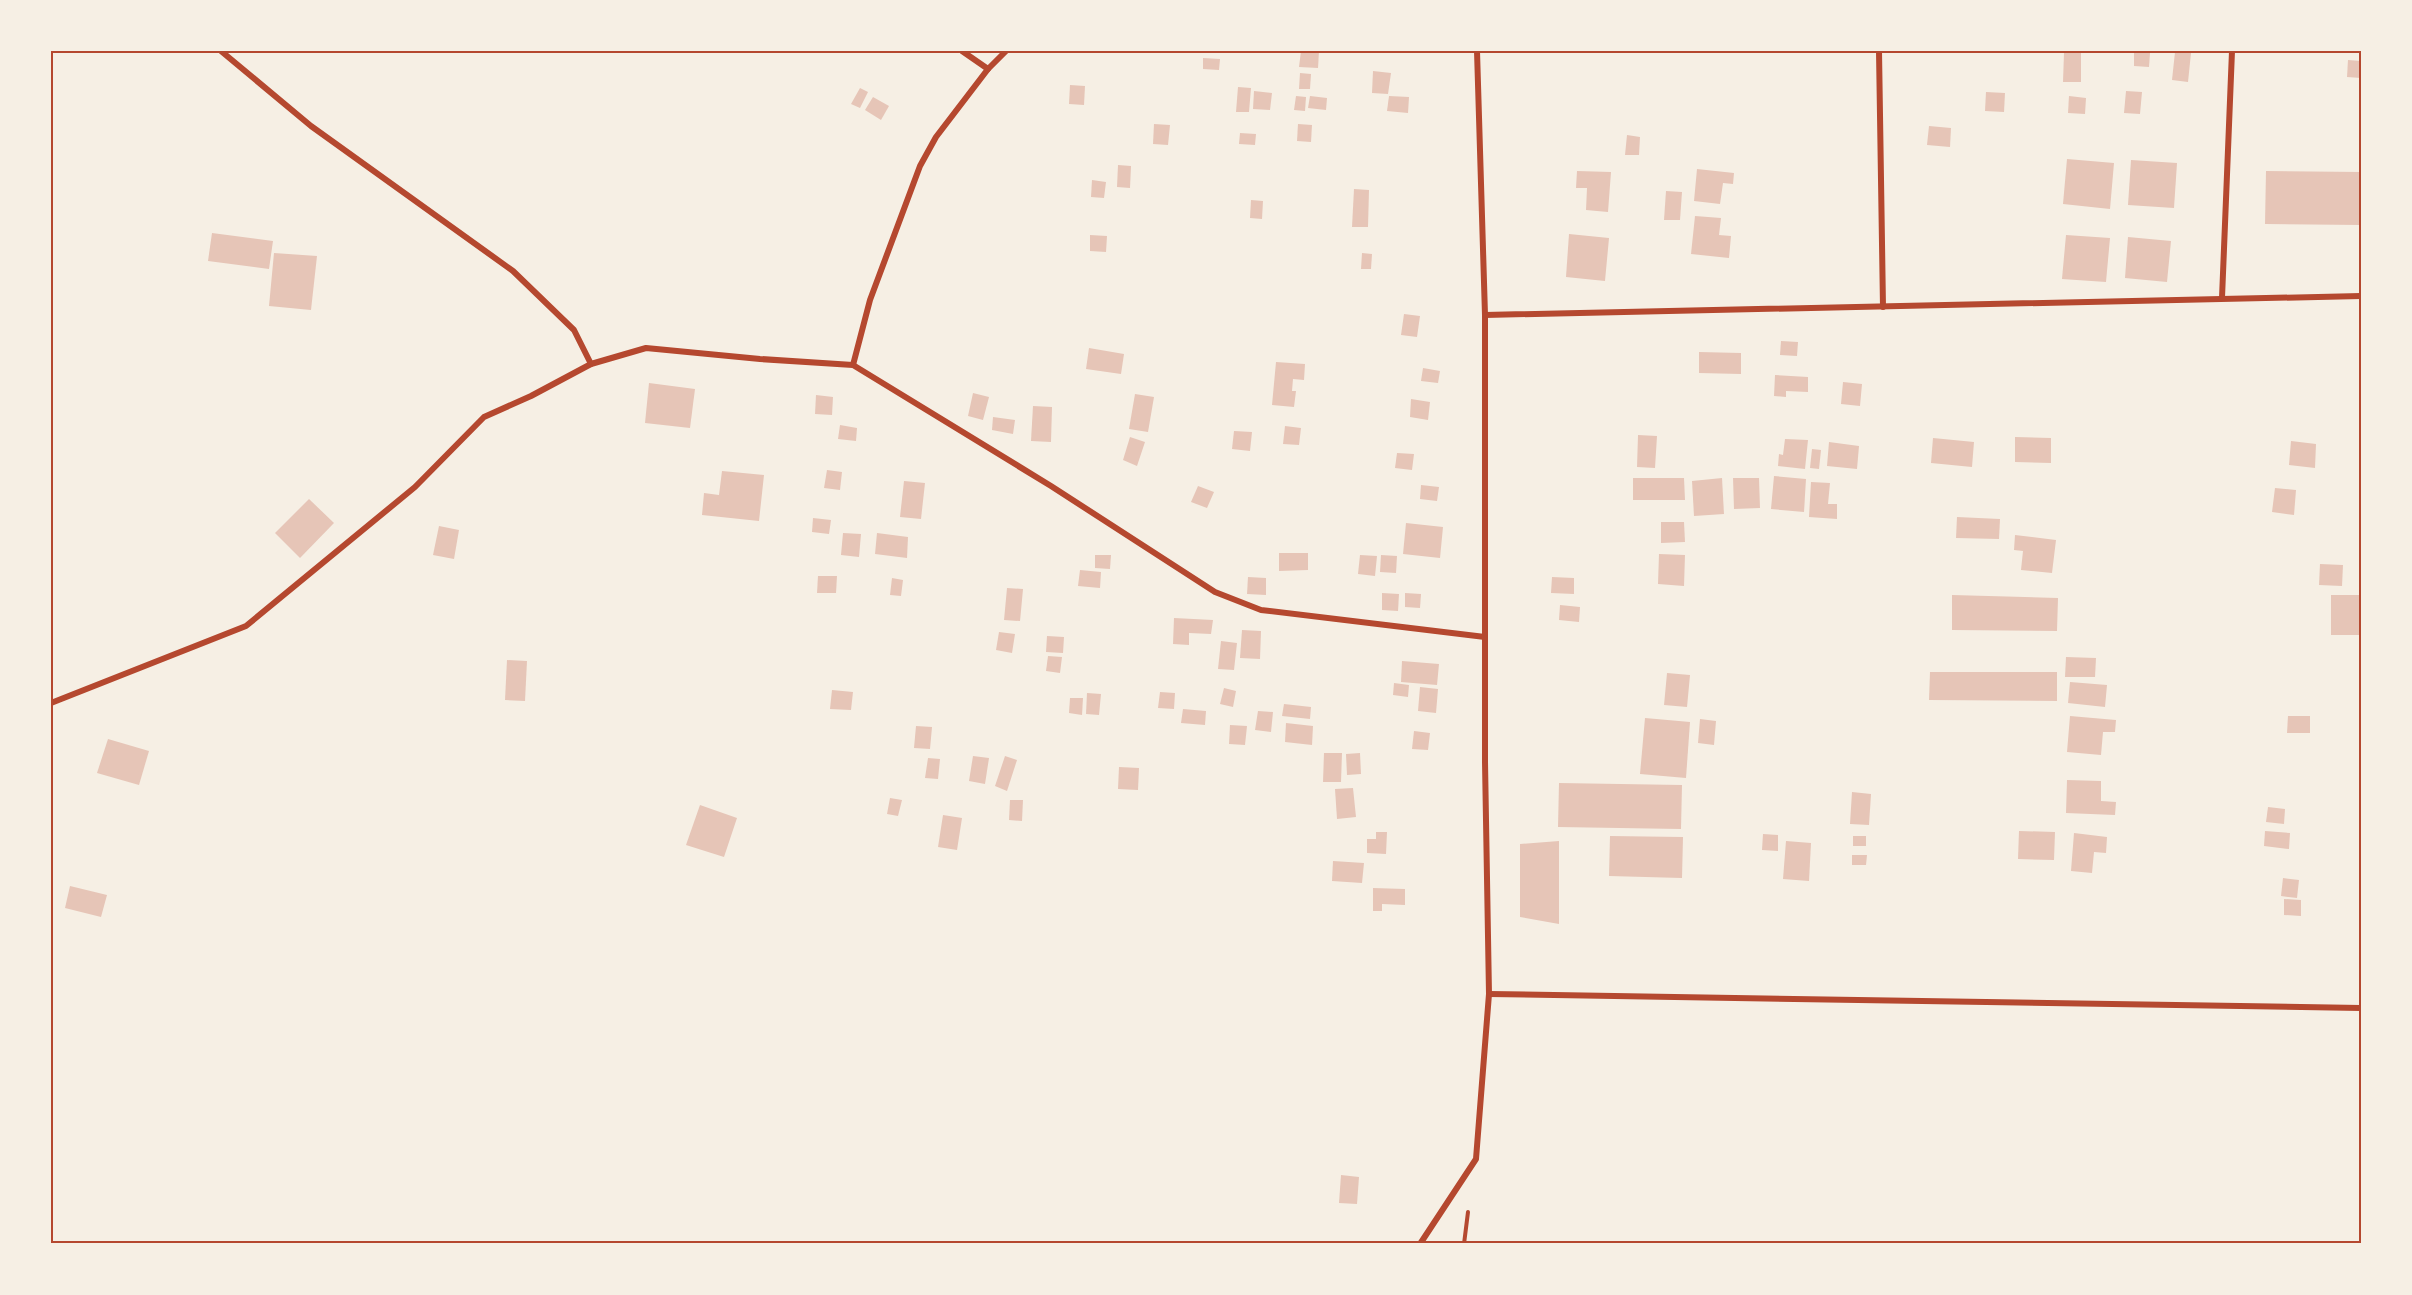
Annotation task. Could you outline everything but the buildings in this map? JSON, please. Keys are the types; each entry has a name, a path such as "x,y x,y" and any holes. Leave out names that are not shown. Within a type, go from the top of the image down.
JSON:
{"street":[{"path":"221,51 311,126 513,271 574,330 591,363"},
{"path":"962,51 988,69"},
{"path":"853,365 870,300 920,166 936,137 988,69 1006,51"},
{"path":"1420,1244 1476,1159 1489,994 1485,637 1485,315 1477,51"},
{"path":"1879,51 1883,307"},
{"path":"2222,298 2232,51"},
{"path":"1485,315 2361,296"},
{"path":"51,703 246,626 415,488 484,417 531,396 591,363 646,348 853,365 1051,486 1215,592 1261,610 1485,637"},
{"path":"1489,994 2361,1008"}]}
